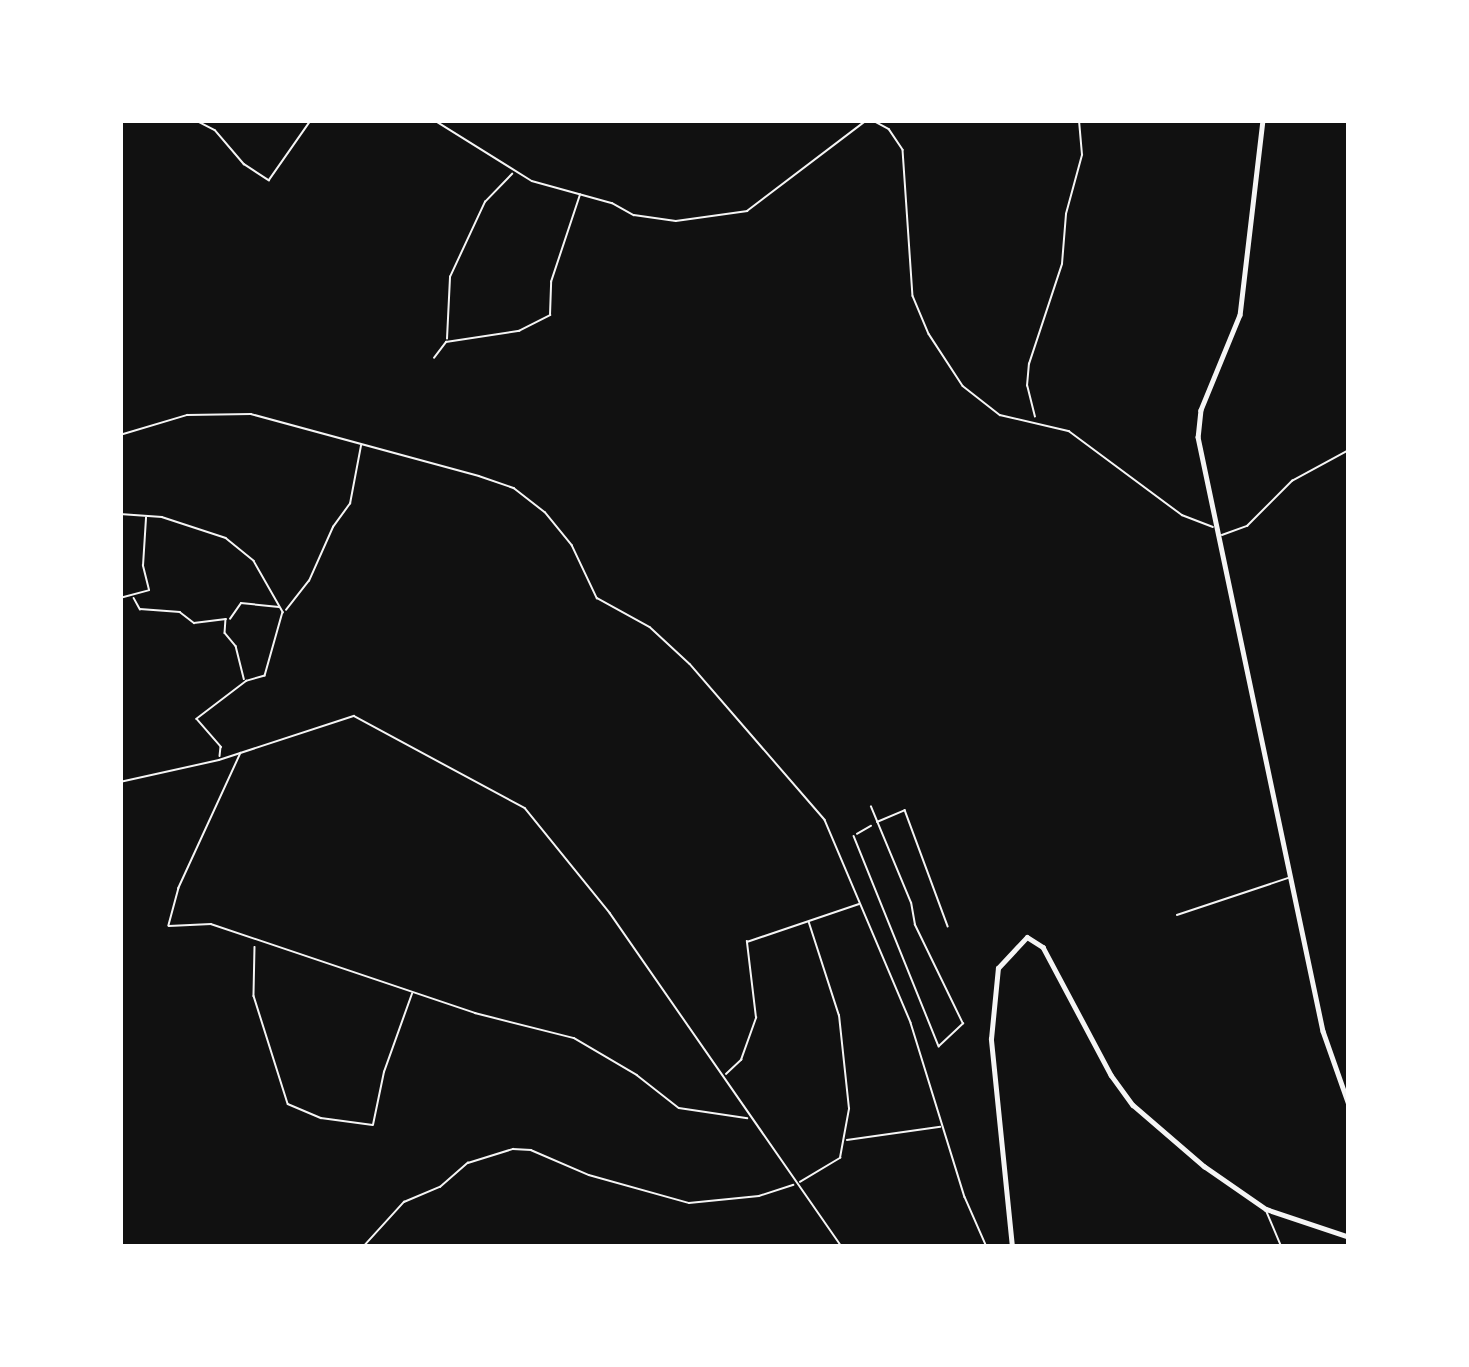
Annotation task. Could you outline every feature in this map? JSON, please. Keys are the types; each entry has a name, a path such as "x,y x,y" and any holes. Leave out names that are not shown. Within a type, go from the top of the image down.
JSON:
{"main road":[{"path":"1264,120 1240,315 1198,424 1323,1031 1349,1105"},
{"path":"1012,1247 1000,1170 992,1039 998,968 1027,937 1043,947 1122,1092 1193,1158 1266,1209 1349,1237"}],"street":[{"path":"195,120 215,130 244,164 269,180 311,120"},
{"path":"434,120 463,133 513,172 655,219 737,214 869,120 890,129 904,149 911,285 924,324 950,368 978,401 1006,417 1036,419 1069,431 1178,512 1217,532 1247,526 1292,481 1349,450"},
{"path":"1036,419 1027,386 1029,364 1062,264 1066,214 1082,155 1079,120"},
{"path":"434,358 446,342 451,274 485,202 513,172"},
{"path":"446,342 518,331 547,318 553,272 580,193"},
{"path":"120,435 187,415 238,412 498,482 544,512 572,544 597,598 650,627 680,654 802,788 831,829 916,1034 987,1247"},
{"path":"219,760 220,747 197,719 245,682 268,672 282,610 308,581 350,504 361,445"},
{"path":"120,514 148,514 226,538 254,560 282,610"},
{"path":"120,598 134,598 148,590 142,537 148,514"},
{"path":"134,598 140,608 180,612 194,623 226,620"},
{"path":"245,682 236,646 225,633 226,620 242,603 282,610"},
{"path":"120,782 219,760 354,716 525,808 565,852 842,1247"},
{"path":"241,753 178,888 170,926 211,923 256,943 574,1038 691,1113 751,1118"},
{"path":"871,807 874,823 894,859 915,925 963,1024 939,1046 854,836 874,823 905,810 948,926"},
{"path":"1177,915 1292,878"},
{"path":"723,1076 741,1060 756,1018 747,942 862,904"},
{"path":"363,1247 404,1202 492,1153 532,1150 589,1175 689,1203 759,1196 836,1162 847,1140 849,1094 841,1024 809,923"},
{"path":"256,943 254,996 289,1104 321,1118 373,1125 412,992"},
{"path":"847,1140 944,1126"},
{"path":"1266,1209 1282,1247"}]}
